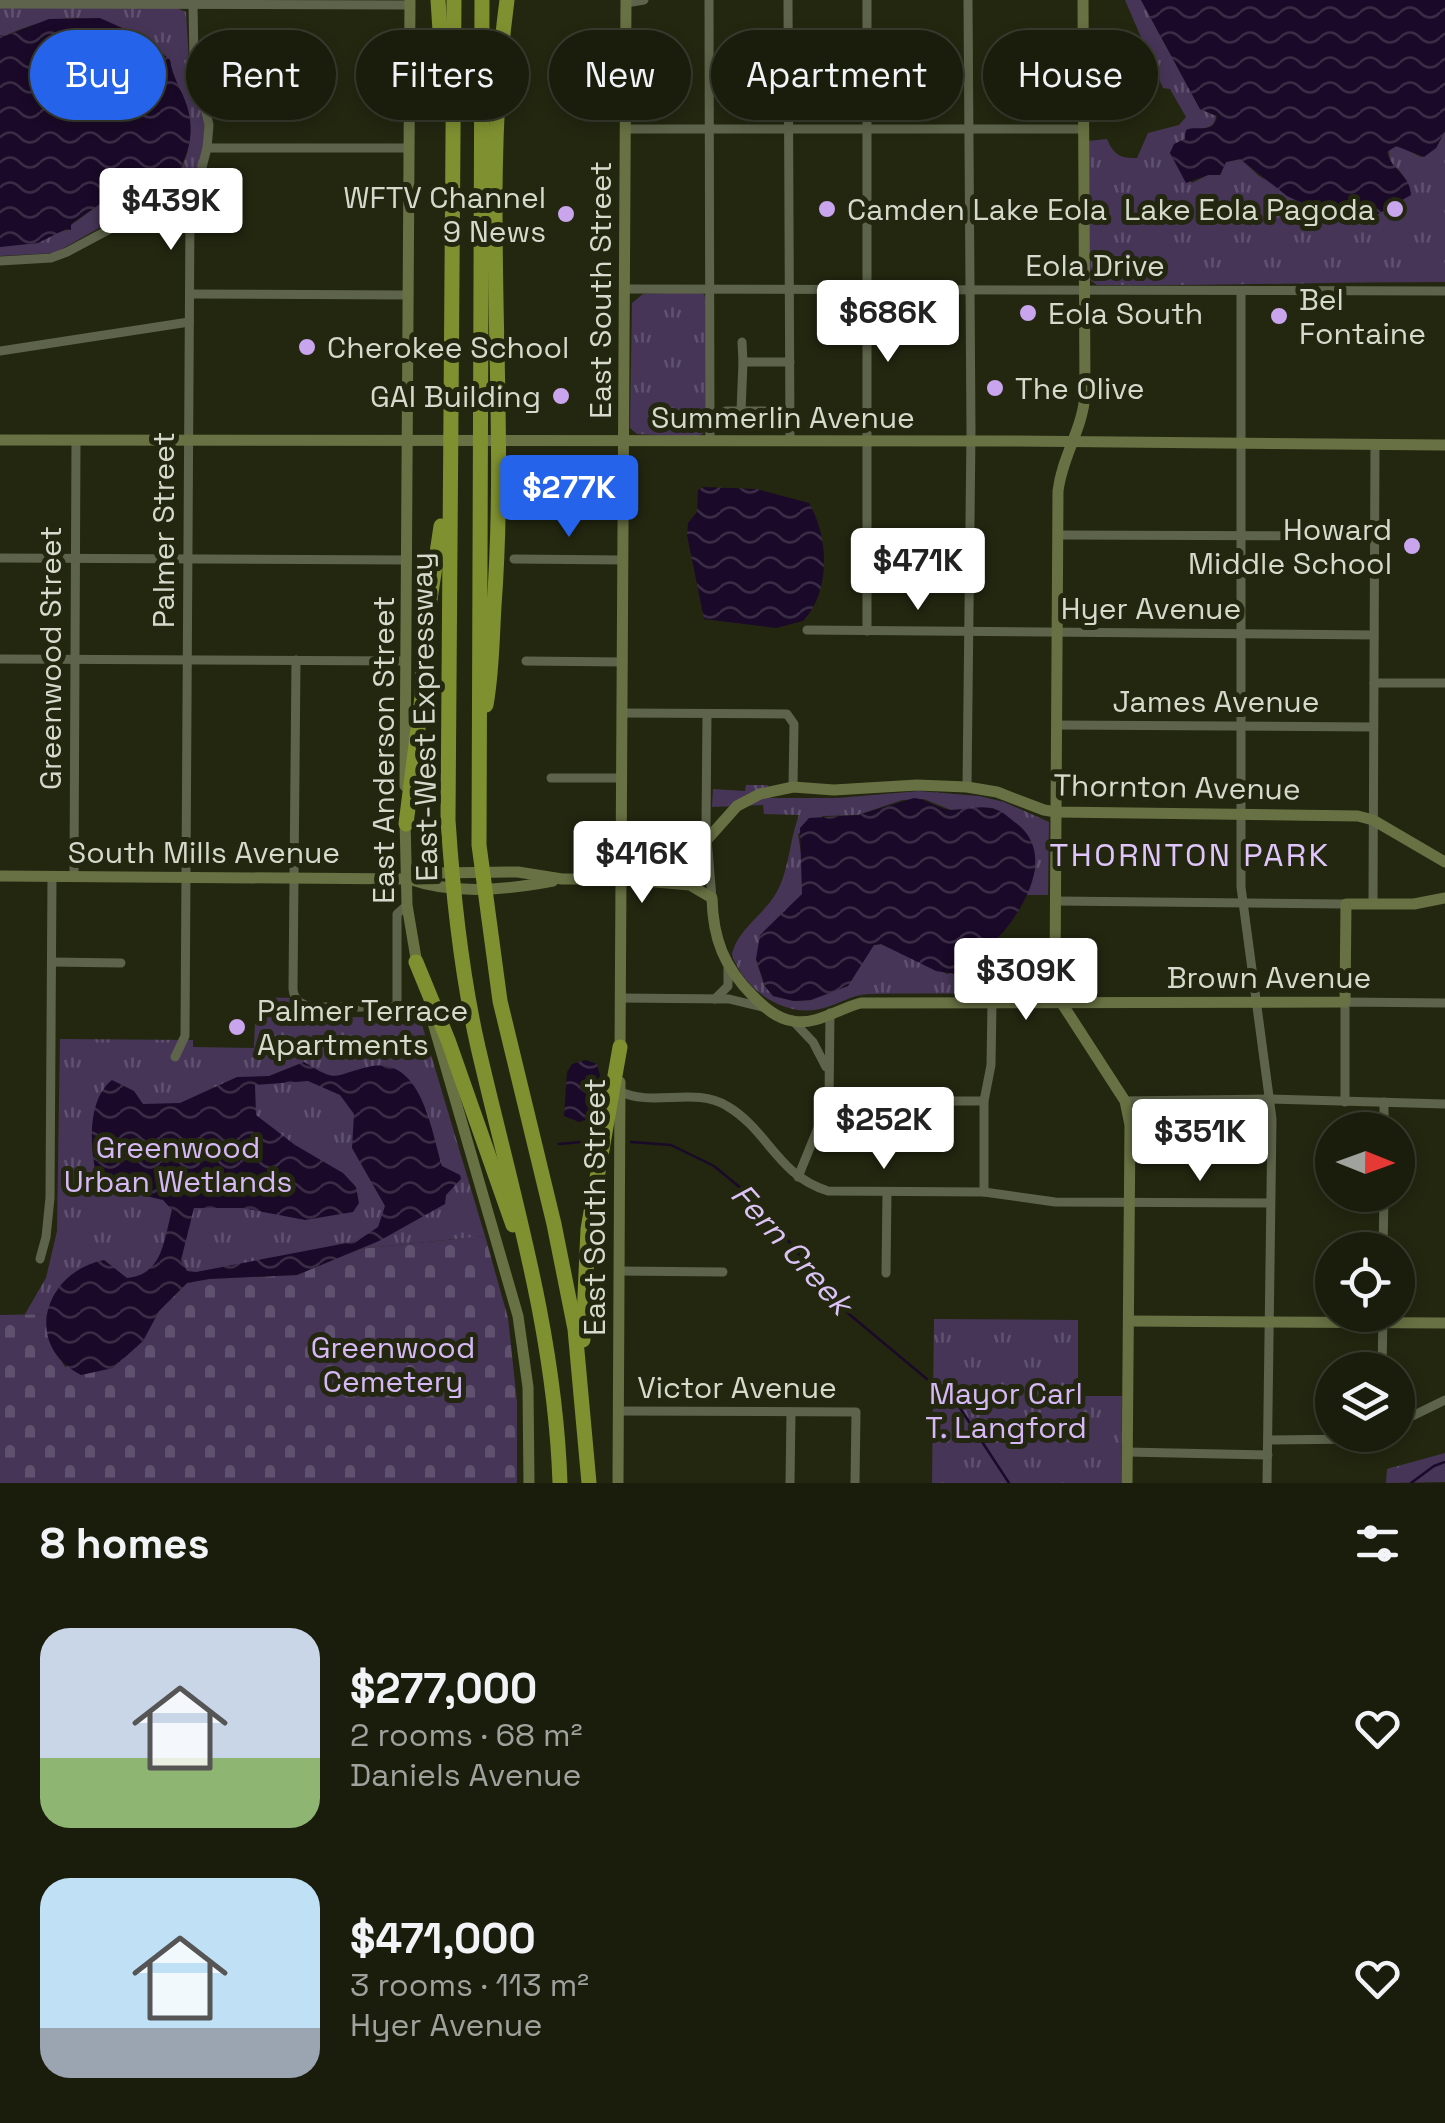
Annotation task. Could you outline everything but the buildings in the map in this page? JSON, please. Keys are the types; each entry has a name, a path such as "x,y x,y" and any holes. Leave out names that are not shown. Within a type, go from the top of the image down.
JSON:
{"highway":[{"path":"438,0 446,111 453,141"},
{"name":"East-West Expressway","path":"454,0 446,790 456,913 478,1047 549,1352 559,1483"},
{"name":"East-West Expressway","path":"482,0 480,845 486,911 511,1054 564,1273 582,1384 589,1483"},
{"path":"478,758 489,678 500,524 498,89 507,0"},
{"path":"406,824 422,707 424,640 449,468"},
{"path":"416,962 538,1292"},
{"path":"582,1384 588,1229 620,1047"}],"street":[{"path":"626,2 644,0"},
{"path":"709,0 710,442"},
{"path":"788,0 790,442"},
{"path":"867,0 867,631"},
{"path":"967,787 971,443 968,0"},
{"path":"1082,0 1085,404 1060,478 1055,979 1061,1002 1126,1101 1130,1124 1127,1483"},
{"path":"0,4 410,2"},
{"name":"East Anderson Street","path":"410,2 407,906 416,962 518,1316 528,1386 529,1483"},
{"name":"East South Street","path":"618,1483 620,1047 627,998 621,932 626,2"},
{"name":"Palmer Street","path":"174,1058 185,1036 190,212 207,148 208,112 194,62 193,5"},
{"path":"625,129 1083,129"},
{"path":"207,148 409,148"},
{"path":"0,261 51,258 125,221 190,212"},
{"name":"Eola Drive","path":"624,289 1445,291"},
{"path":"1241,291 1243,902 1270,1099 1268,1483"},
{"path":"190,294 408,296"},
{"path":"0,351 189,322"},
{"path":"741,411 742,342"},
{"path":"743,362 790,362"},
{"path":"726,411 790,411"},
{"name":"Summerlin Avenue","path":"0,440 1445,445"},
{"name":"Greenwood Street","path":"74,876 76,440"},
{"path":"1373,904 1375,444"},
{"path":"1058,536 1374,536"},
{"path":"0,558 407,560"},
{"path":"514,559 624,560"},
{"name":"Hyer Avenue","path":"807,630 1374,634"},
{"path":"0,658 406,661"},
{"path":"296,660 293,989 300,1004 398,1007 397,914 407,906"},
{"path":"526,661 623,662"},
{"path":"1374,683 1445,684"},
{"path":"622,713 782,713 794,724 792,788"},
{"path":"708,714 707,839 716,939 728,966 765,1008"},
{"name":"James Avenue","path":"1058,725 1374,727"},
{"path":"551,778 622,778"},
{"name":"Thornton Avenue","path":"621,879 674,866 695,853 728,814 760,794 792,788 850,790 917,785 999,792 1056,812 1350,816 1374,820 1445,862"},
{"path":"707,797 711,811 728,814"},
{"name":"South Mills Avenue","path":"0,876 407,879 436,873 518,872 562,879 690,885 712,898"},
{"path":"40,1259 50,1198 52,876"},
{"path":"1056,901 1373,904 1445,898"},
{"path":"1345,1102 1346,904"},
{"path":"52,962 121,963"},
{"path":"715,999 728,986 728,966"},
{"path":"627,998 715,999 765,1008 792,1022 819,1049 829,1078"},
{"path":"984,1192 984,1101 991,1066 992,1003"},
{"name":"Brown Avenue","path":"792,1022 861,1004 1445,1003"},
{"path":"798,1177 829,1101 830,1013"},
{"path":"620,1090 634,1097 716,1100 746,1120 798,1177 828,1191 984,1192 1055,1202 1270,1203"},
{"path":"1126,1101 1270,1099 1445,1104"},
{"path":"829,1101 984,1101"},
{"path":"1384,1102 1384,1112"},
{"path":"886,1273 888,1192"},
{"path":"618,1271 724,1272"},
{"path":"1129,1321 1315,1321"},
{"path":"1415,1321 1445,1323"},
{"path":"1415,1415 1445,1400"},
{"name":"Victor Avenue","path":"618,1411 856,1412 855,1483"},
{"path":"790,1483 791,1412"},
{"path":"1268,1440 1315,1439"},
{"path":"1127,1452 1268,1455"}],"green space":[{"path":"1125,0 1141,0 1157,30 1138,30"},
{"path":"0,7 177,8 186,12 186,105 166,57 166,30 125,30 71,18 0,35"},
{"path":"1158,31 1200,109 1216,116 1212,125 1185,133 1185,139 1175,144 1170,153 1192,183 1208,175 1220,175 1226,162 1241,159 1259,176 1329,215 1376,215 1411,194 1400,171 1391,164 1388,149 1399,146 1421,157 1436,148 1445,131 1445,282 1097,285 1089,279 1087,141 1107,139 1118,154 1137,158 1148,133 1179,125 1186,117 1170,89 1163,88 1158,76"},
{"path":"189,120 205,120 203,149 186,203 177,210 113,220 55,253 0,256 0,247 71,229 71,225 104,201 171,185 186,158"},
{"path":"643,294 704,294 706,301 706,431 697,437 637,434 630,428 632,303"},
{"path":"746,785 768,785 770,798 838,798 919,791 1004,802 1049,822 1048,895 1026,895 1035,870 1013,821 993,808 951,810 924,799 902,800 858,815 823,816 798,834 802,894 756,959 764,985 773,996 811,1000 874,945 881,944 947,974 976,960 984,993 868,994 810,1010 782,1006 747,980 732,955 743,932 778,889 799,815 764,814 763,805 712,807 713,789 745,791"},
{"name":"Greenwood Urban Wetlands","path":"256,997 291,998 301,1009 302,1018 368,1017 369,1011 375,1011 396,1024 420,1018 485,1236 358,1249 297,1275 187,1283 159,1311 143,1341 113,1368 81,1375 65,1364 55,1350 46,1314 25,1314 46,1278 57,1231 60,1039 193,1040 193,1047 254,1048"},
{"name":"Greenwood Cemetery","path":"485,1236 508,1318 517,1402 517,1483 0,1483 0,1315 46,1314 49,1340 65,1367 143,1341 159,1311 187,1283 297,1275 358,1249"},
{"name":"Mayor Carl T. Langford","path":"934,1319 1078,1320 1078,1396 1122,1396 1121,1483 932,1483"},
{"path":"1445,1453 1445,1482 1386,1483 1387,1469"}],"water":[{"path":"1141,0 1445,0 1445,131 1436,148 1424,157 1396,146 1387,152 1411,195 1376,215 1329,216 1287,196 1240,159 1226,162 1220,175 1186,183 1170,153 1174,144 1185,139 1186,130 1212,126 1217,116 1200,109"},
{"path":"100,18 127,30 30,30 30,120 166,120 166,57 186,103 189,146 170,188 158,199 141,203 134,203 129,197 104,201 71,224 71,230 38,243 0,247 0,35 49,19"},
{"path":"756,489 809,503 820,532 824,564 819,595 803,621 776,628 704,619 687,535 688,523 697,512 698,490"},
{"path":"914,798 951,810 997,810 1031,840 1035,860 1032,882 1008,926 957,974 936,971 881,944 874,945 848,986 811,1000 773,996 765,986 756,959 760,935 802,894 800,828 809,818 858,815"},
{"path":"586,1060 597,1064 601,1079 594,1117 579,1122 564,1116 567,1072 572,1064"},
{"path":"304,1062 331,1075 386,1066 400,1072 421,1098 442,1166 461,1179 446,1195 445,1204 379,1241 297,1275 187,1283 159,1311 143,1341 113,1368 81,1375 63,1362 51,1346 48,1311 55,1294 83,1267 104,1260 127,1278 148,1270 160,1254 172,1210 163,1200 99,1185 92,1130 103,1089 112,1080 134,1091 143,1104 180,1103 237,1077 269,1076","holes":["308,1081 340,1095 354,1114 352,1148 385,1206 378,1227 357,1241 187,1271 181,1260 194,1208 243,1208 305,1220 353,1212 359,1203 356,1187 343,1173 295,1145 256,1115 255,1085"]}],"waterway":[{"name":"Fern Creek","path":"559,1144 581,1142"},
{"name":"Fern Creek","path":"631,1142 671,1145 714,1166 760,1204 837,1304 958,1405 1009,1483"},
{"name":"Fern Creek","path":"1411,1483 1445,1462"}],"place":[{"name":"Camden Lake Eola","path":"827,209"},
{"name":"Lake Eola Pagoda","path":"1395,209"},
{"name":"WFTV Channel 9 News","path":"566,214"},
{"name":"Eola South","path":"1028,313"},
{"name":"Bel Fontaine","path":"1279,316"},
{"name":"Cherokee School","path":"307,347"},
{"name":"The Olive","path":"995,388"},
{"name":"GAI Building","path":"561,396"},
{"name":"Howard Middle School","path":"1412,546"},
{"name":"Palmer Terrace Apartments","path":"237,1027"}],"district":[{"name":"THORNTON PARK","path":"1190,855"}]}
